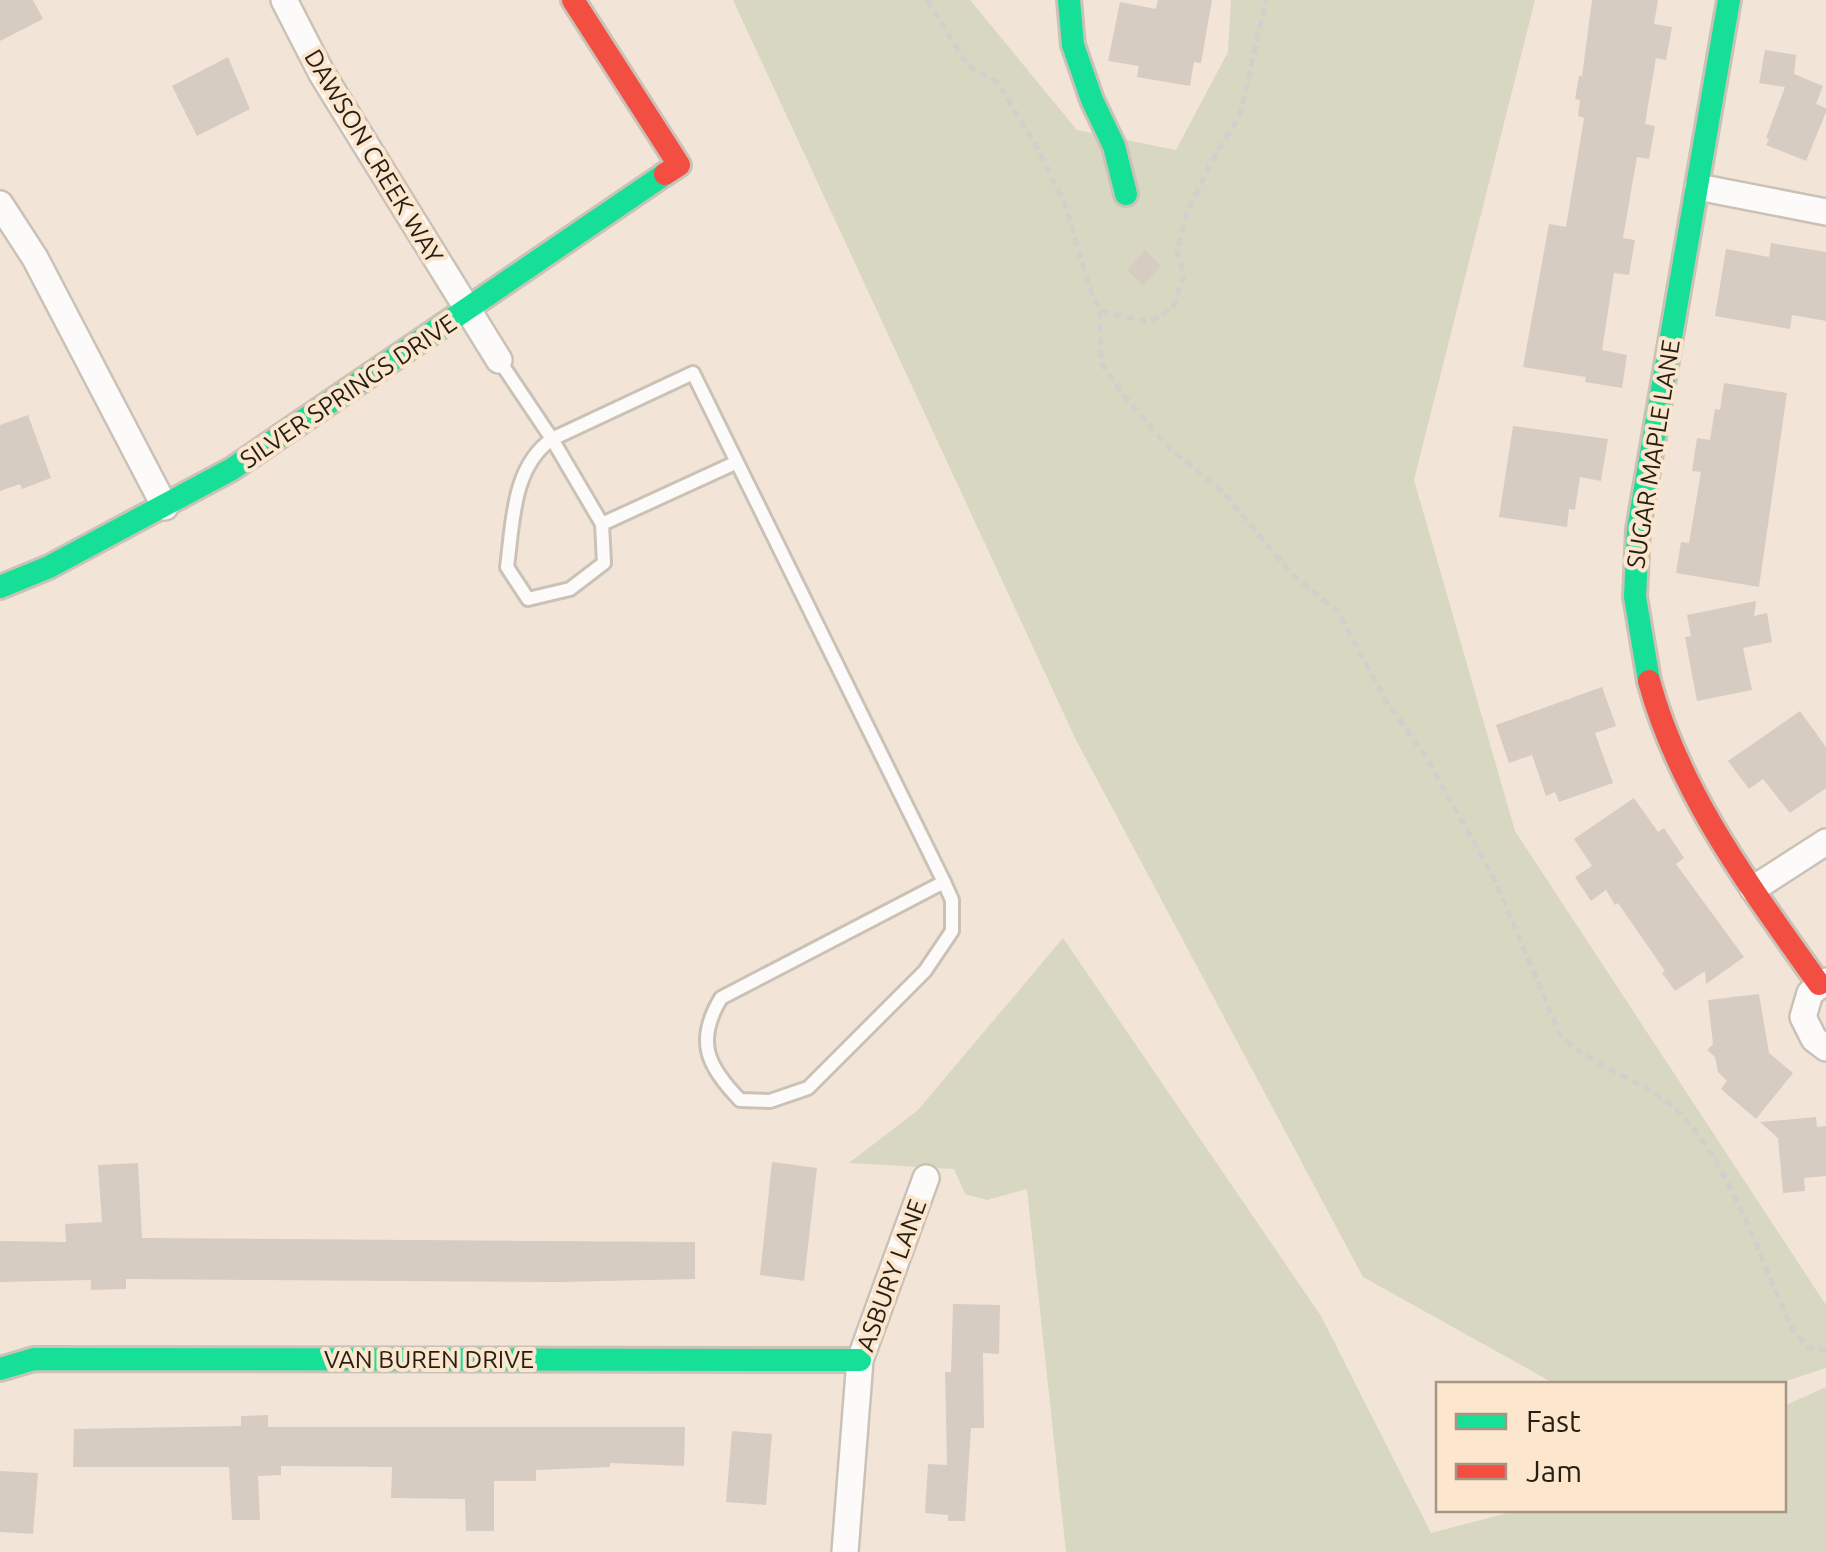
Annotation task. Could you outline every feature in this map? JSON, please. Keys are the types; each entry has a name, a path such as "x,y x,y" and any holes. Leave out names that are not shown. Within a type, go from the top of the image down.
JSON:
{"street":[{"name":"DAWSON CREEK WAY","path":"284,0 322,74 499,360"},
{"name":"SILVER SPRINGS DRIVE","path":"0,587 49,567 232,469 679,165 573,0"},
{"path":"1069,0 1073,45 1092,100 1114,146 1126,194"},
{"name":"SUGAR MAPLE LANE","path":"1729,0 1638,530 1633,574 1637,636 1642,668 1666,742 1685,784 1754,889 1822,982 1810,993 1803,1017 1814,1039 1826,1048"},
{"path":"1698,187 1826,212"},
{"path":"0,204 35,258 165,507"},
{"path":"1754,889 1826,842"},
{"name":"ASBURY LANE","path":"845,1552 860,1360 926,1178"},
{"name":"VAN BUREN DRIVE","path":"0,1370 34,1359 860,1360"}],"lane":[{"path":"499,360 552,439 602,524 604,563 570,589 528,600 507,567 519,484 538,448 552,439 693,373 736,463 944,882 952,900 952,931 925,971 808,1088 770,1102 740,1100 706,1057 709,1018 721,998 944,882"},
{"path":"602,524 736,463"}],"path":[{"path":"1100,311 1101,362 1118,390 1168,447 1223,492 1290,572 1338,612 1388,704 1426,757 1495,880 1560,1035 1574,1049 1633,1080 1678,1112 1711,1154 1725,1180 1795,1334 1809,1348 1826,1350"}],"green space":[{"path":"733,0 970,0 1077,130 1176,150 1228,52 1231,0 1535,0 1414,480 1515,831 1826,1305 1826,1368 1783,1382 1551,1382 1363,1277 1076,740"},
{"path":"1063,938 1321,1316 1431,1533 1511,1512 1786,1512 1786,1405 1826,1387 1826,1552 1066,1552 1027,1189 987,1200 965,1194 954,1169 849,1163 918,1110"}],"building":[{"path":"0,0 33,0 43,19 0,41"},
{"path":"1158,0 1212,0 1201,63 1194,62 1190,86 1137,77 1139,66 1108,61 1120,2 1156,9"},
{"path":"1592,0 1658,0 1654,24 1672,27 1666,60 1656,58 1645,124 1655,126 1649,159 1637,157 1623,238 1635,240 1629,275 1614,273 1602,350 1627,355 1622,388 1585,382 1586,377 1523,367 1549,224 1566,227 1584,118 1578,116 1580,100 1575,99 1582,76"},
{"path":"1765,50 1796,55 1794,74 1823,86 1816,104 1826,108 1826,112 1806,161 1766,145 1785,87 1759,83"},
{"path":"228,57 250,109 197,136 172,86"},
{"path":"1771,243 1826,252 1826,321 1792,315 1790,329 1715,316 1726,249 1769,257"},
{"path":"1145,250 1161,266 1143,285 1127,270"},
{"path":"1724,383 1787,393 1759,587 1676,573 1681,542 1689,543 1701,472 1692,471 1697,438 1710,440"},
{"path":"28,415 51,478 22,489 20,484 0,491 0,425"},
{"path":"1513,426 1608,439 1601,481 1580,477 1575,510 1569,509 1567,527 1499,517"},
{"path":"1756,601 1754,616 1767,613 1772,642 1743,648 1752,690 1697,701 1685,637 1691,636 1687,615"},
{"path":"1602,687 1616,726 1595,733 1613,783 1559,802 1555,792 1546,796 1532,755 1509,763 1496,725"},
{"path":"1800,711 1826,747 1826,788 1790,813 1763,779 1749,789 1728,761"},
{"path":"1634,798 1658,832 1664,828 1684,858 1676,864 1744,957 1706,984 1705,971 1675,991 1618,903 1615,905 1606,890 1591,901 1575,877 1592,866 1574,839"},
{"path":"1759,994 1769,1053 1793,1073 1756,1119 1721,1089 1727,1081 1707,1050 1713,1044 1708,1000"},
{"path":"1816,1117 1817,1127 1826,1126 1826,1176 1804,1178 1805,1191 1783,1193 1778,1138 1760,1122"},
{"path":"772,1162 817,1168 804,1281 760,1275"},
{"path":"138,1163 142,1238 695,1242 695,1279 126,1279 126,1289 91,1290 91,1280 0,1282 0,1241 66,1242 65,1224 102,1222 98,1165"},
{"path":"953,1304 1000,1305 999,1354 983,1353 984,1428 971,1428 965,1521 948,1521 948,1515 925,1513 928,1464 947,1465 945,1372 951,1372"},
{"path":"268,1415 268,1427 685,1427 684,1466 610,1463 610,1467 536,1470 536,1481 494,1481 494,1531 466,1531 465,1499 391,1498 392,1467 281,1466 281,1475 258,1476 260,1520 232,1520 229,1467 73,1467 74,1429 241,1426 241,1416"},
{"path":"732,1431 772,1434 766,1505 726,1502"},
{"path":"0,1471 38,1473 33,1534 0,1532"}],"traffic: fast":[{"path":"1069,0 1073,45 1092,100 1114,146 1126,194"},
{"path":"1649,681 1635,597 1638,529 1729,0"},
{"path":"0,587 49,567 232,469 665,174"},
{"path":"0,1369 34,1359 860,1360"}],"traffic: jam":[{"path":"573,0 679,165 665,174"},
{"path":"1649,681 1679,763 1720,840 1819,984"}]}
